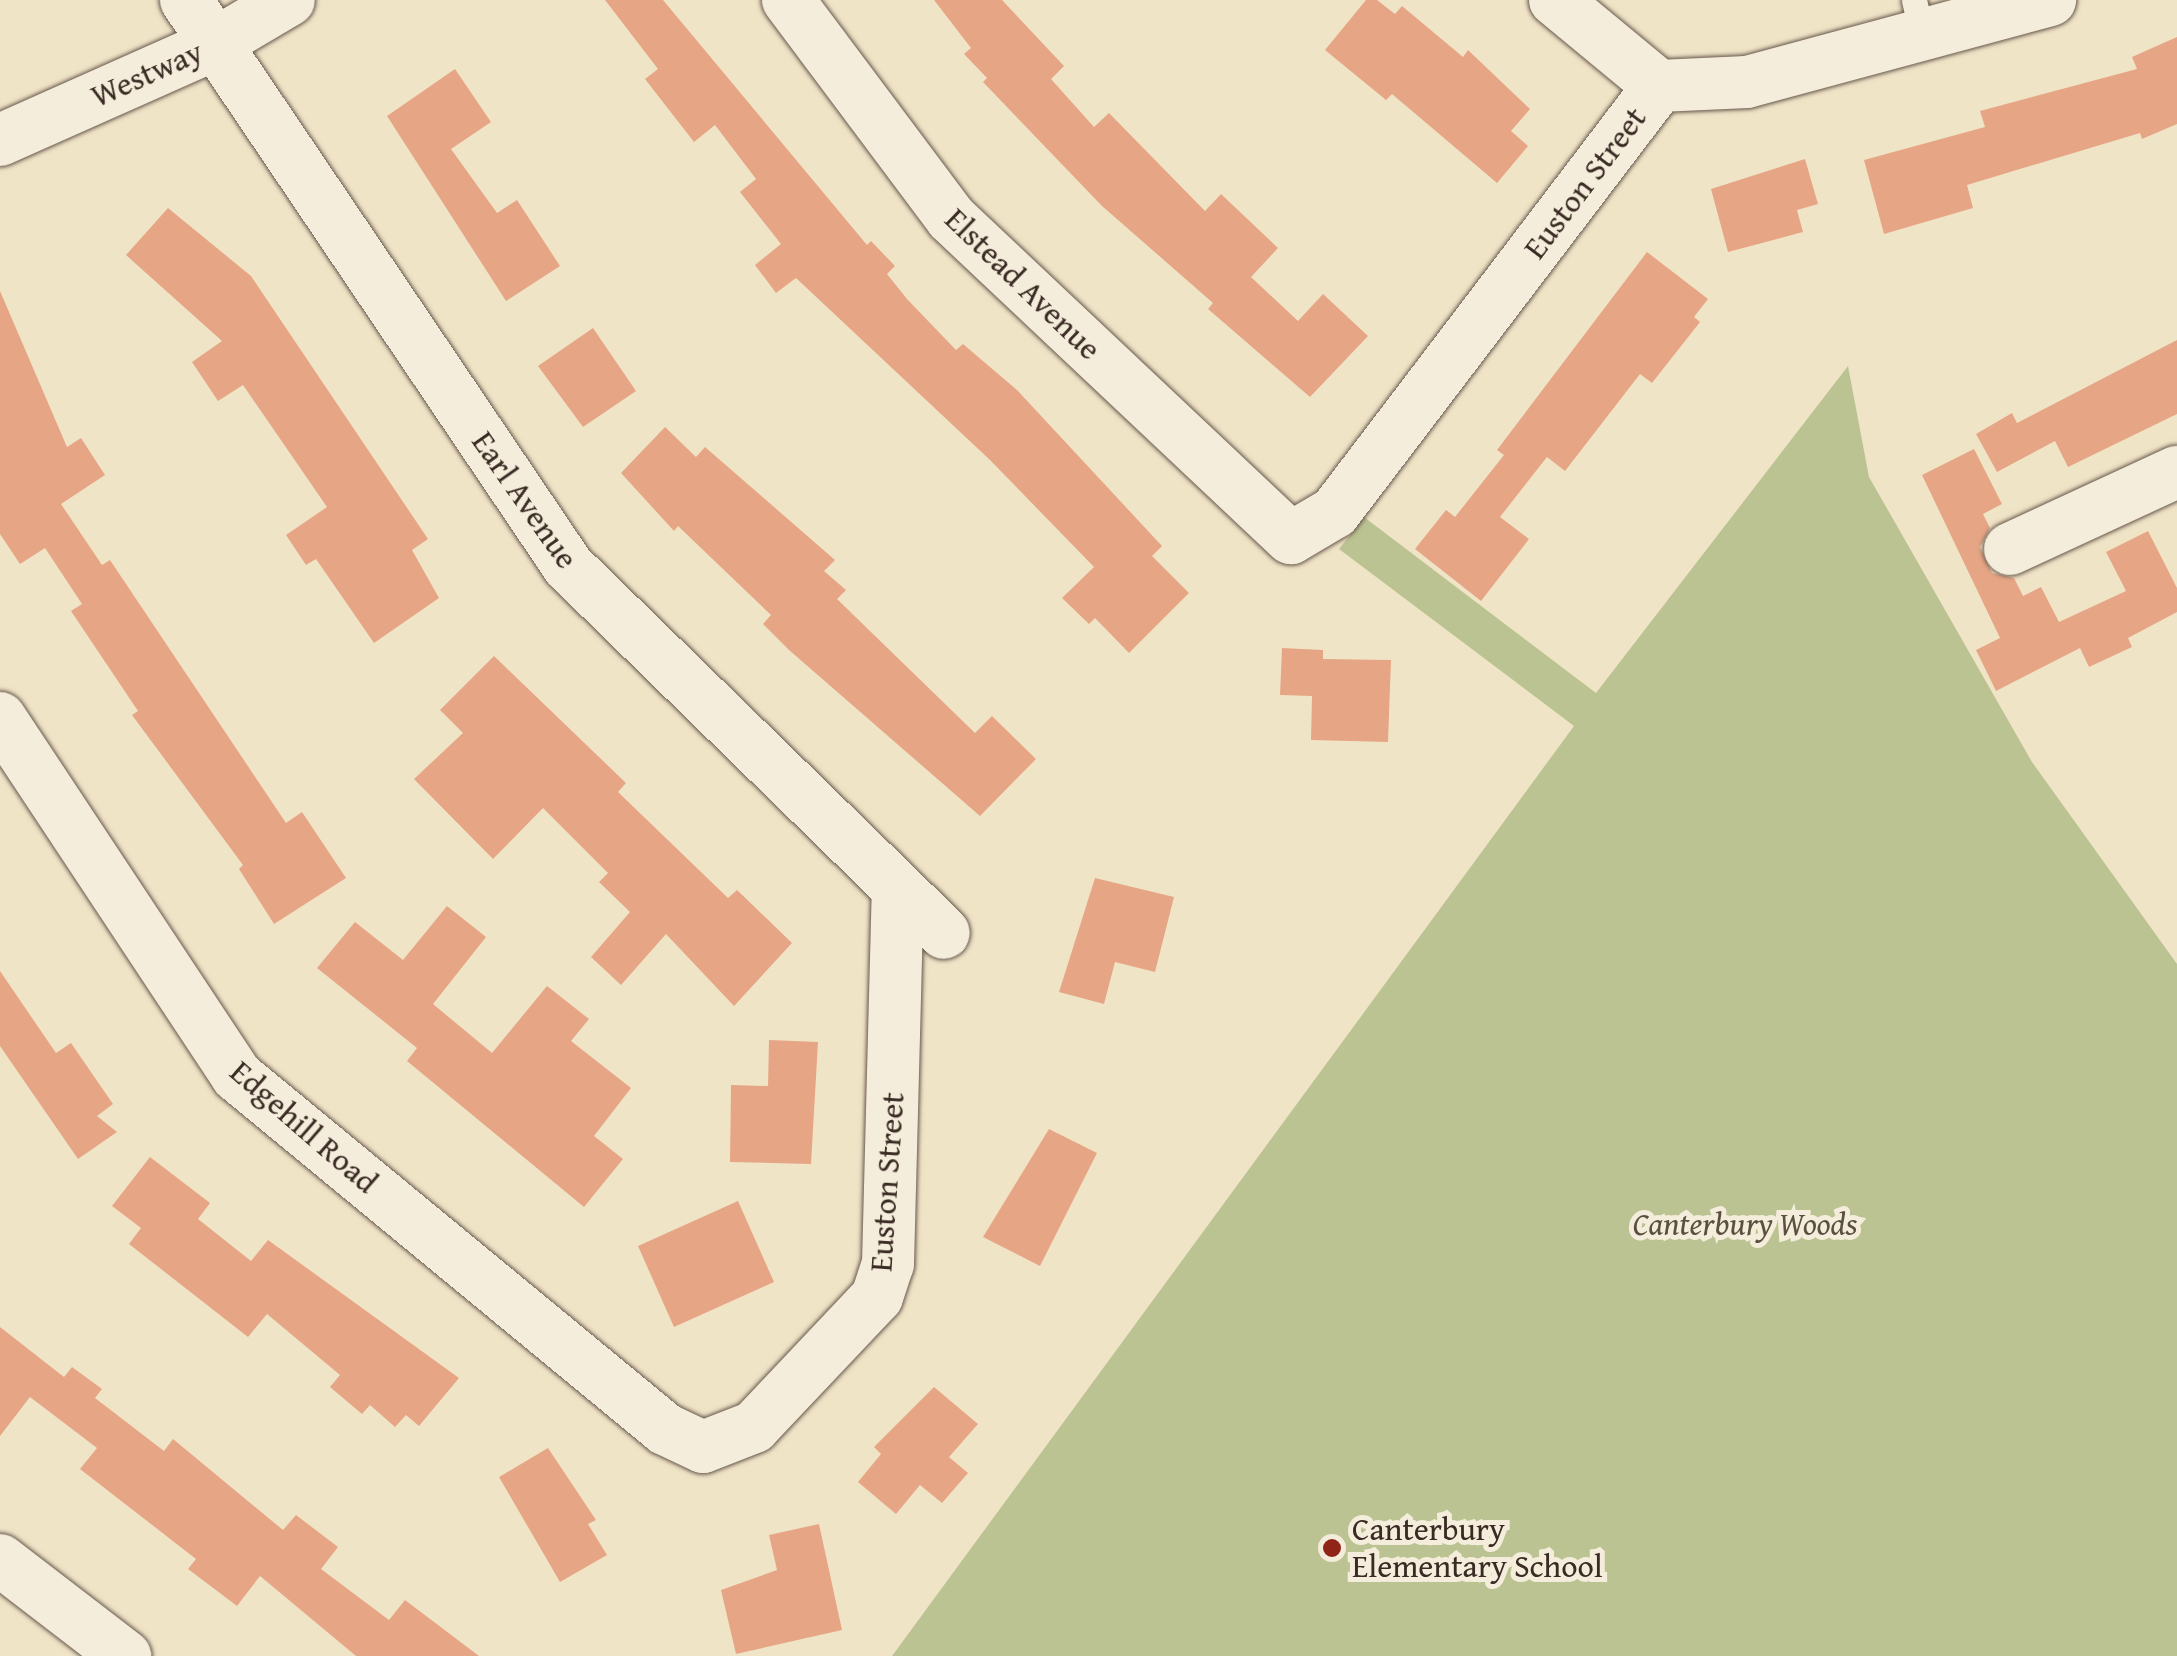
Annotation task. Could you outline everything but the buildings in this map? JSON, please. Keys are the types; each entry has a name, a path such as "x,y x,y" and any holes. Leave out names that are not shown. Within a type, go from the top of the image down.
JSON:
{"street":[{"name":"Earl Avenue","path":"186,0 568,566 898,893 944,933"},
{"name":"Westway","path":"0,140 213,45 289,0"},
{"name":"Elstead Avenue","path":"788,0 950,218 1291,538"},
{"path":"1555,0 1660,86"},
{"name":"Euston Street","path":"1291,538 1335,512 1660,86 1747,82 1918,18 2050,0"},
{"path":"2010,549 2177,472"},
{"name":"Edgehill Road","path":"0,718 236,1076 665,1429 703,1447"},
{"name":"Euston Street","path":"703,1447 754,1426 876,1297 888,1264 898,893"},
{"path":"0,1560 125,1656"}],"green space":[{"name":"Canterbury Woods","path":"1848,366 1869,477 2032,762 2177,964 2177,1656 892,1656 1574,726 1339,549 1364,517 1596,693"}],"place":[{"name":"Canterbury Elementary School","path":"1332,1548"}]}
